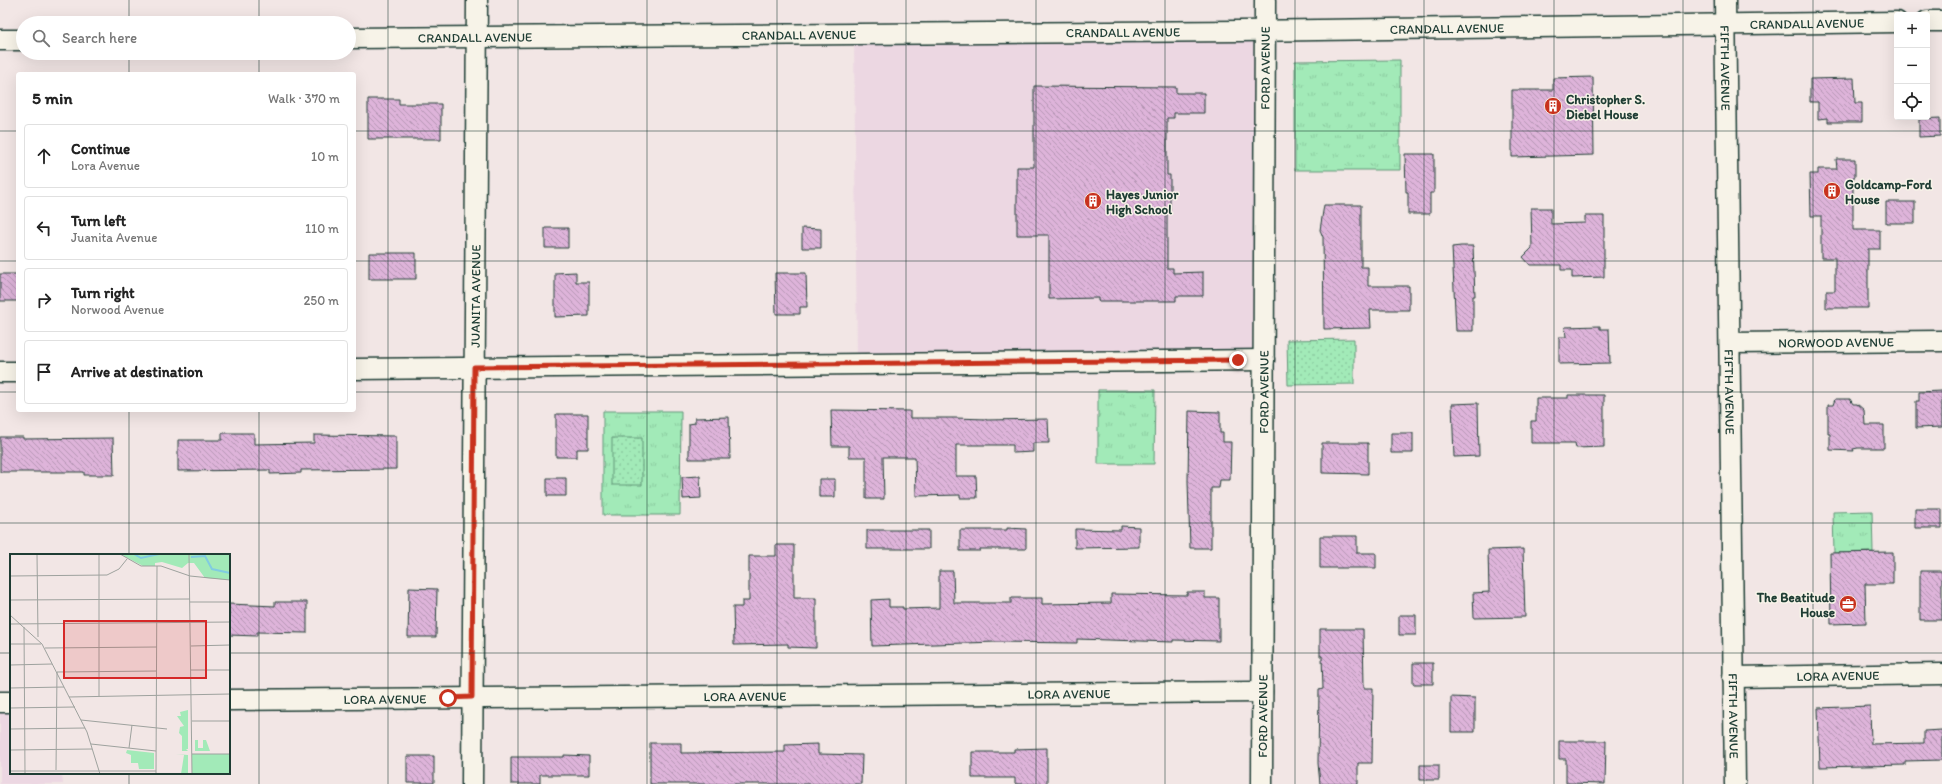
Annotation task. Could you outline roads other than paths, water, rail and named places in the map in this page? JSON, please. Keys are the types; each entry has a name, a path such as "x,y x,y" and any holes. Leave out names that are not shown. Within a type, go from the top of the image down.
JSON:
{"street":[{"name":"JUANITA AVENUE","path":"472,784 477,0"},
{"name":"FORD AVENUE","path":"1262,784 1266,0"},
{"name":"FIFTH AVENUE","path":"1725,0 1735,784"},
{"path":"1930,21 1942,21"},
{"name":"CRANDALL AVENUE","path":"356,38 1266,30 1894,22"},
{"path":"0,40 16,40"},
{"name":"NORWOOD AVENUE","path":"1730,343 1942,341"},
{"path":"356,369 1264,360"},
{"path":"0,372 16,372"},
{"name":"LORA AVENUE","path":"1733,677 1942,674"},
{"name":"LORA AVENUE","path":"230,700 1262,692"}],"place":[{"name":"Christopher S. Diebel House","path":"1553,106"},
{"name":"Goldcamp-Ford House","path":"1832,191"},
{"name":"Hayes Junior High School","path":"1093,201"},
{"name":"The Beatitude House","path":"1848,604"}]}
